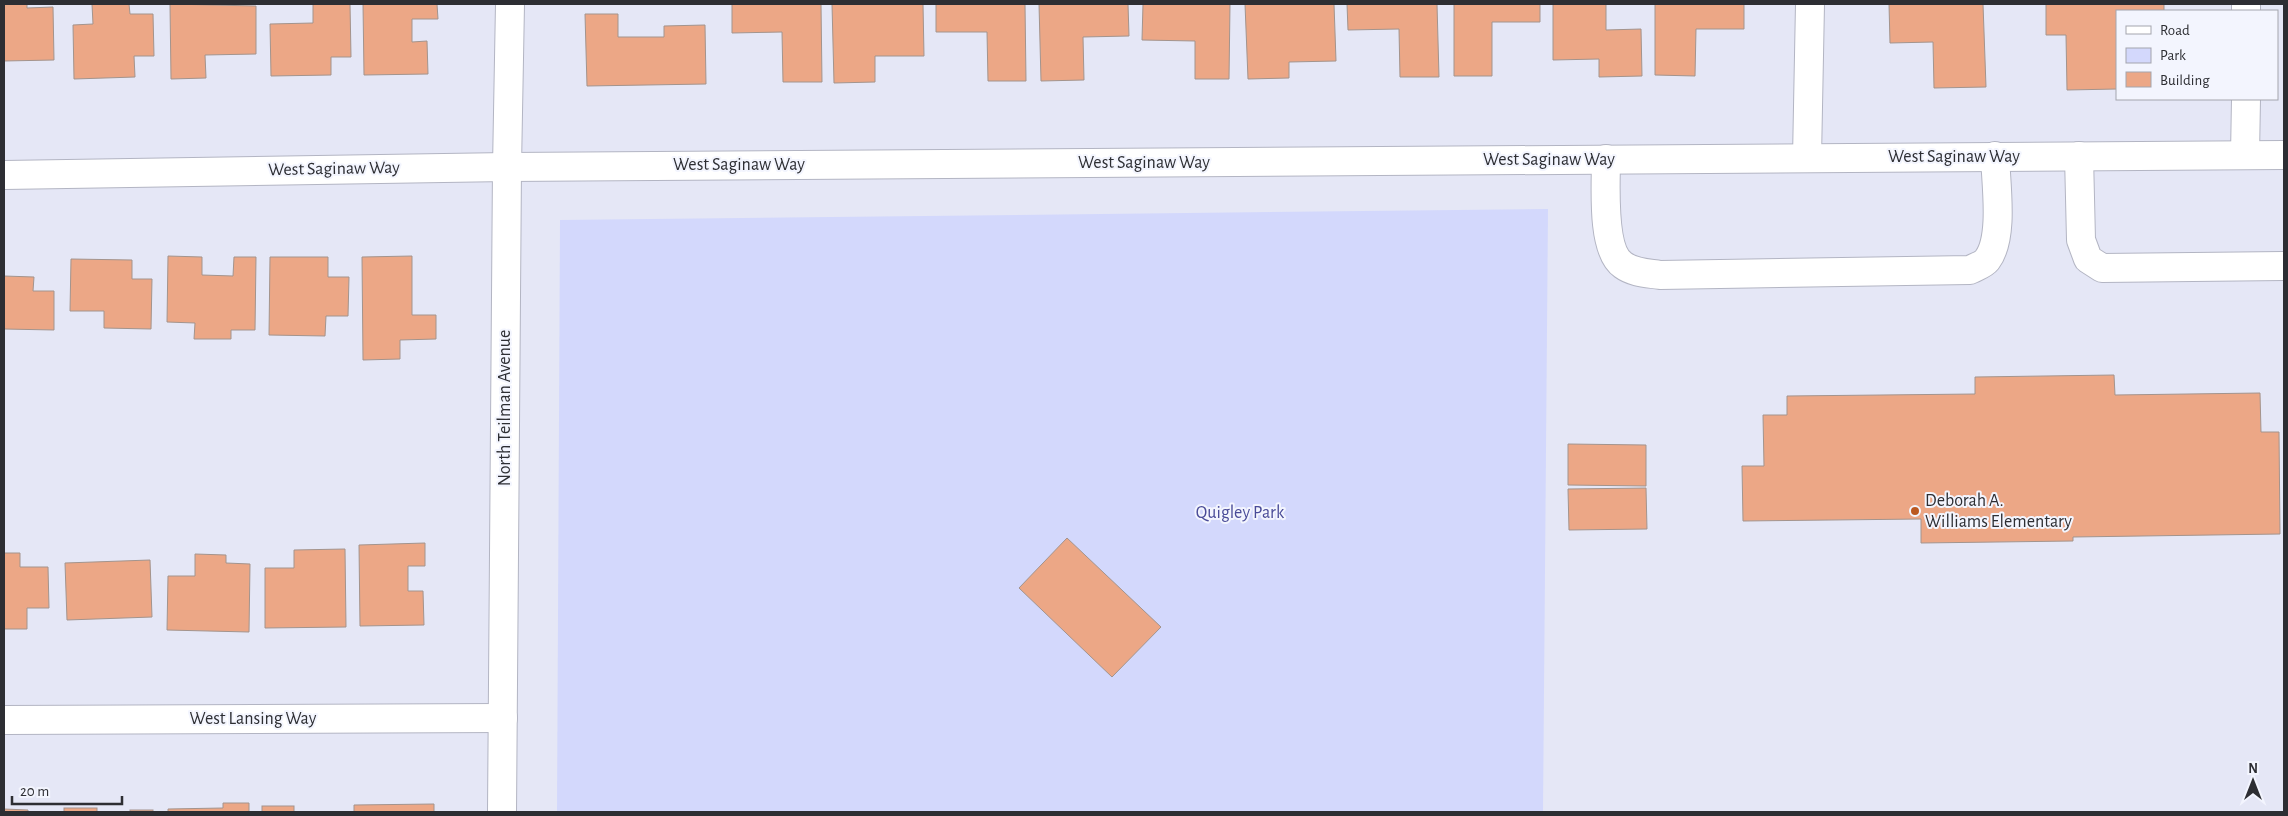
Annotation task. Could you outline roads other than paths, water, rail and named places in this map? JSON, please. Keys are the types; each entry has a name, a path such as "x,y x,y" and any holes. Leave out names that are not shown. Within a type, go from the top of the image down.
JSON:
{"street":[{"name":"North Teilman Avenue","path":"502,812 510,4"},
{"path":"1807,158 1810,4"},
{"path":"2245,155 2246,100"},
{"name":"West Saginaw Way","path":"4,175 507,167 2284,155"},
{"path":"1606,160 1606,212 1611,250 1621,264 1637,272 1660,275 1970,270 1986,262 1994,248 1997,231 1995,156"},
{"path":"2079,156 2081,240 2088,259 2102,268 2284,266"},
{"name":"West Lansing Way","path":"4,720 503,718"}],"place":[{"name":"Deborah A. Williams Elementary","path":"1915,511"}],"park label":[{"name":"Quigley Park","path":"1240,513"}]}
